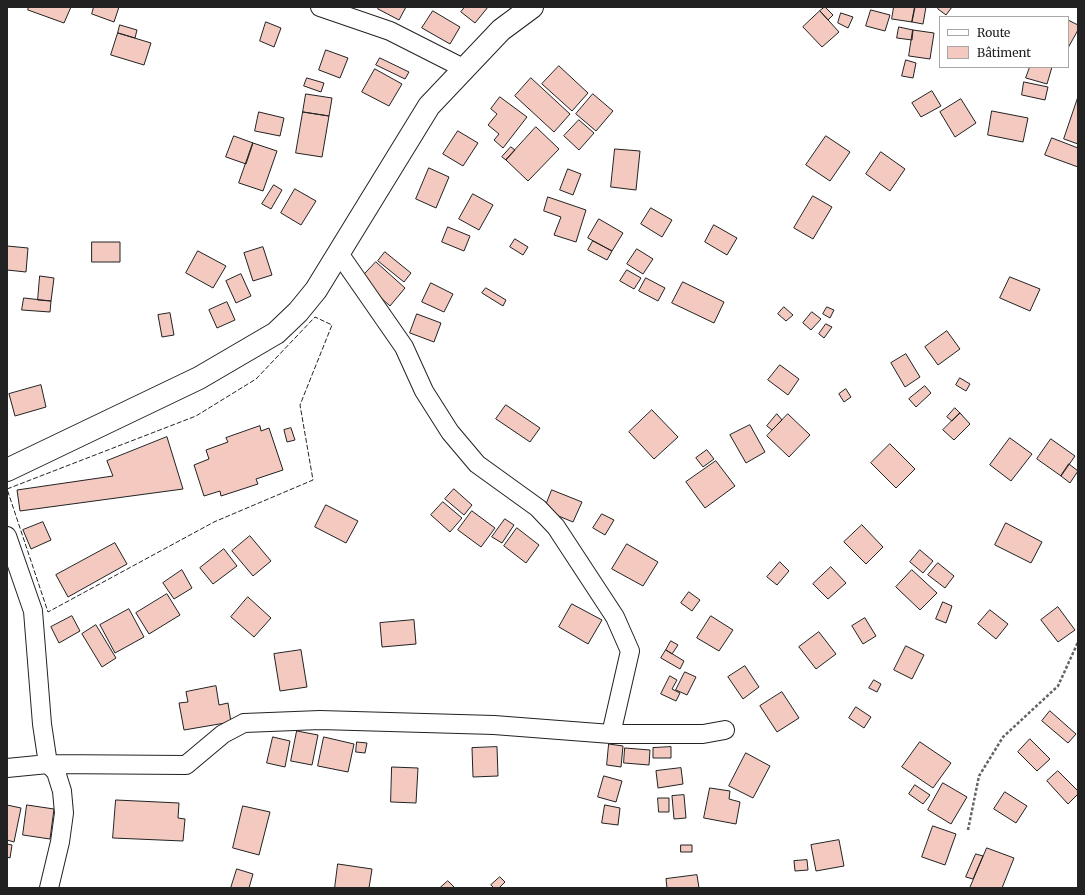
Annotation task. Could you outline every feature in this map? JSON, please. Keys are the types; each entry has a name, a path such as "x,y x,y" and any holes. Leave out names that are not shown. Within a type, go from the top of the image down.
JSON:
{"main road":[{"path":"7,470 199,378 276,333 298,312 316,290 429,106 463,68 501,30 532,7"}],"street":[{"path":"320,7 390,32 463,68"},
{"path":"338,252 404,347 424,391 450,432 477,464 538,508 556,527 615,617 630,651 611,734"},
{"path":"7,536 33,611 42,724 48,764 56,772 60,784 64,813 60,842 48,888"},
{"path":"7,768 48,764 186,765 223,734 244,723 328,720 494,725 611,734 703,734 725,730"}],"path":[{"path":"968,830 979,776 1003,738 1058,686 1078,642"}],"building":[{"path":"29,7 71,7 64,23 28,10"},
{"path":"94,7 119,7 114,22 92,14"},
{"path":"379,7 406,7 399,20 378,9"},
{"path":"465,7 488,7 475,23 461,12"},
{"path":"825,7 833,15 828,20 820,11"},
{"path":"894,7 915,7 912,22 892,19"},
{"path":"915,7 926,7 923,24 912,22"},
{"path":"939,7 952,7 946,15 938,9"},
{"path":"871,10 890,15 885,31 866,26"},
{"path":"433,11 460,27 450,44 422,28"},
{"path":"820,11 839,32 822,47 803,27"},
{"path":"841,13 853,17 848,28 838,23"},
{"path":"1069,20 1078,25 1078,30 1069,46"},
{"path":"266,22 281,28 274,47 260,41"},
{"path":"120,25 137,30 135,38 118,33"},
{"path":"899,27 913,30 912,40 897,38"},
{"path":"913,30 934,33 930,59 909,56"},
{"path":"118,33 151,43 144,65 111,55"},
{"path":"326,50 348,58 340,78 319,70"},
{"path":"380,58 409,72 405,79 376,65"},
{"path":"906,60 916,63 913,78 902,76"},
{"path":"559,66 588,93 572,111 542,84"},
{"path":"1030,68 1052,68 1047,84 1026,78"},
{"path":"375,69 402,84 389,106 362,92"},
{"path":"307,78 324,83 321,92 304,86"},
{"path":"531,78 570,114 554,132 515,96"},
{"path":"1024,82 1048,87 1045,100 1022,95"},
{"path":"932,91 941,106 921,117 912,103"},
{"path":"306,94 332,98 329,116 303,112"},
{"path":"593,94 613,111 596,131 576,114"},
{"path":"500,97 527,117 503,148 494,140 499,134 488,125 497,114 491,109"},
{"path":"1078,97 1078,144 1064,139"},
{"path":"961,99 976,123 955,137 940,112"},
{"path":"992,111 1028,118 1023,142 988,135"},
{"path":"259,112 284,118 280,136 255,131"},
{"path":"303,112 329,116 322,157 296,153"},
{"path":"579,120 594,133 579,150 564,136"},
{"path":"536,127 559,149 528,181 506,160"},
{"path":"458,131 478,143 463,166 443,154"},
{"path":"234,136 253,143 246,164 226,157"},
{"path":"826,136 850,152 830,181 806,165"},
{"path":"1052,138 1078,148 1078,167 1045,155"},
{"path":"253,143 277,151 263,191 239,183"},
{"path":"511,147 515,150 506,160 502,157"},
{"path":"615,149 640,151 636,190 611,187"},
{"path":"881,152 905,169 890,191 866,174"},
{"path":"429,168 449,177 436,208 416,199"},
{"path":"568,169 581,174 573,195 560,190"},
{"path":"274,185 282,190 271,209 262,204"},
{"path":"295,189 316,201 301,225 281,213"},
{"path":"473,194 493,205 479,230 459,219"},
{"path":"813,196 832,207 813,239 794,228"},
{"path":"548,197 586,210 576,242 554,235 561,217 544,211"},
{"path":"651,208 672,220 662,237 641,224"},
{"path":"599,219 623,233 612,251 588,238"},
{"path":"714,225 737,238 727,255 705,242"},
{"path":"448,227 470,236 464,251 442,242"},
{"path":"515,239 528,247 523,255 510,247"},
{"path":"593,241 612,251 607,260 588,250"},
{"path":"92,242 120,242 120,262 92,262"},
{"path":"7,246 28,248 26,272 7,270"},
{"path":"263,247 272,275 253,281 244,253"},
{"path":"637,249 653,259 643,274 627,264"},
{"path":"198,251 226,266 213,288 186,273"},
{"path":"385,252 411,273 404,282 378,261"},
{"path":"376,262 405,288 390,306 360,279"},
{"path":"627,270 641,278 634,289 620,281"},
{"path":"241,274 251,296 236,303 226,281"},
{"path":"40,276 54,278 51,301 38,300"},
{"path":"1010,277 1040,289 1030,311 1000,298"},
{"path":"646,278 665,288 658,301 639,291"},
{"path":"683,282 724,302 714,323 672,303"},
{"path":"431,283 453,294 444,312 422,302"},
{"path":"486,288 506,300 503,306 482,293"},
{"path":"24,298 51,301 50,312 22,310"},
{"path":"227,302 235,320 217,328 209,310"},
{"path":"784,307 793,315 786,321 778,314"},
{"path":"827,307 834,310 830,318 823,314"},
{"path":"812,312 821,319 811,330 803,323"},
{"path":"170,313 174,335 162,337 158,315"},
{"path":"417,314 441,323 434,342 410,333"},
{"path":"826,324 832,327 824,338 819,334"},
{"path":"947,331 960,349 938,365 925,347"},
{"path":"906,354 920,377 905,387 891,363"},
{"path":"780,365 799,379 788,395 768,380"},
{"path":"960,378 970,384 966,391 956,385"},
{"path":"41,385 46,407 15,416 9,394"},
{"path":"925,386 931,393 916,407 909,399"},
{"path":"846,389 851,397 844,402 839,394"},
{"path":"506,405 540,428 530,442 496,419"},
{"path":"955,408 960,413 952,421 947,417"},
{"path":"652,410 678,437 654,459 629,432"},
{"path":"960,413 970,424 954,440 943,430"},
{"path":"777,414 782,420 772,430 767,426"},
{"path":"788,414 810,435 789,457 767,436"},
{"path":"750,425 765,452 746,463 730,435"},
{"path":"260,426 261,431 269,428 283,470 256,479 258,484 221,496 220,491 204,496 194,465 209,459 206,450 228,442 226,438"},
{"path":"291,428 295,440 287,442 284,430"},
{"path":"167,437 183,489 20,511 17,490 113,476 107,461"},
{"path":"1010,438 1032,454 1011,481 990,465"},
{"path":"1051,439 1075,456 1061,476 1037,459"},
{"path":"890,444 915,469 896,488 871,463"},
{"path":"707,450 714,459 703,467 696,458"},
{"path":"716,461 735,486 705,508 686,482"},
{"path":"1069,464 1078,471 1070,483 1061,476"},
{"path":"454,489 472,505 464,515 445,499"},
{"path":"552,490 582,502 573,522 544,510"},
{"path":"443,502 462,518 450,532 431,515"},
{"path":"326,505 358,521 346,543 315,527"},
{"path":"472,511 495,528 481,547 458,530"},
{"path":"602,514 614,520 605,535 593,528"},
{"path":"505,519 514,525 502,543 492,537"},
{"path":"43,522 51,540 31,549 23,530"},
{"path":"1006,523 1042,542 1031,563 995,545"},
{"path":"862,525 883,547 866,564 844,542"},
{"path":"517,528 539,545 526,563 504,546"},
{"path":"250,536 271,561 253,576 232,551"},
{"path":"115,543 127,564 68,597 56,575"},
{"path":"627,544 658,562 643,586 612,569"},
{"path":"224,549 237,566 213,584 200,568"},
{"path":"920,550 933,561 923,573 910,562"},
{"path":"780,562 789,571 777,585 767,577"},
{"path":"938,563 954,576 945,588 928,575"},
{"path":"831,567 846,583 828,599 813,584"},
{"path":"182,570 192,588 174,599 163,583"},
{"path":"912,570 937,593 920,610 896,587"},
{"path":"689,592 700,600 692,611 681,603"},
{"path":"167,594 180,615 149,634 136,613"},
{"path":"248,597 271,618 254,637 231,617"},
{"path":"943,602 952,606 946,623 936,619"},
{"path":"572,604 602,620 588,644 559,627"},
{"path":"1058,607 1075,630 1058,642 1041,620"},
{"path":"129,609 144,637 115,653 100,625"},
{"path":"990,610 1008,624 996,639 978,624"},
{"path":"72,616 80,631 59,643 51,627"},
{"path":"711,616 733,630 719,651 697,638"},
{"path":"865,618 876,636 863,644 852,626"},
{"path":"414,620 416,644 382,647 380,623"},
{"path":"96,625 116,658 102,667 82,634"},
{"path":"819,632 836,654 816,669 799,647"},
{"path":"671,641 678,645 672,654 666,650"},
{"path":"906,646 924,655 912,679 894,670"},
{"path":"301,650 307,687 280,691 274,654"},
{"path":"666,650 684,661 680,669 661,658"},
{"path":"745,666 759,687 743,699 728,677"},
{"path":"685,672 696,677 687,695 676,690"},
{"path":"670,676 677,680 672,689 680,693 676,701 661,694"},
{"path":"874,680 881,684 877,692 869,688"},
{"path":"216,686 219,705 228,703 231,722 184,730 179,703 188,702 186,692"},
{"path":"782,692 799,718 777,732 760,706"},
{"path":"856,707 871,717 864,728 849,718"},
{"path":"1050,711 1076,734 1068,743 1042,721"},
{"path":"297,731 318,735 312,765 291,761"},
{"path":"273,737 290,741 285,767 267,763"},
{"path":"324,737 354,744 348,772 318,766"},
{"path":"1030,739 1050,759 1037,771 1018,752"},
{"path":"357,742 367,743 365,753 356,752"},
{"path":"920,742 951,763 933,788 902,767"},
{"path":"609,744 623,746 621,767 607,765"},
{"path":"497,747 498,776 473,777 472,748"},
{"path":"671,747 671,758 653,758 653,748"},
{"path":"625,748 650,750 649,765 624,763"},
{"path":"746,753 770,766 753,798 729,786"},
{"path":"392,767 418,768 416,803 391,802"},
{"path":"681,768 683,784 658,788 656,771"},
{"path":"1058,771 1078,791 1078,794 1068,804 1047,781"},
{"path":"604,776 622,781 616,802 598,797"},
{"path":"943,783 967,797 951,824 928,810"},
{"path":"915,785 930,795 923,804 909,794"},
{"path":"710,788 730,791 729,799 740,802 736,824 704,818"},
{"path":"1005,792 1027,806 1016,823 994,809"},
{"path":"684,795 686,818 674,819 672,796"},
{"path":"658,798 669,798 669,812 659,812"},
{"path":"116,800 179,803 178,818 185,819 183,841 113,838"},
{"path":"7,805 21,808 14,842 7,840"},
{"path":"27,805 54,809 50,839 23,835"},
{"path":"605,805 620,808 618,825 602,823"},
{"path":"243,806 270,812 259,855 233,848"},
{"path":"933,826 956,834 945,865 922,857"},
{"path":"839,840 844,866 816,871 811,845"},
{"path":"7,844 12,845 10,858 7,857"},
{"path":"681,845 692,845 692,852 681,852"},
{"path":"987,848 1014,858 1002,888 970,888"},
{"path":"976,854 983,856 973,879 966,877"},
{"path":"807,860 808,870 795,871 794,861"},
{"path":"338,864 372,869 369,888 335,888"},
{"path":"237,869 253,874 249,888 231,888"},
{"path":"697,875 699,888 667,888 666,879"},
{"path":"500,877 505,882 499,888 494,888 491,885"},
{"path":"448,881 455,888 440,888"}],"fence":[{"path":"315,317 332,325 300,405 313,480 214,522 48,612 7,489 196,416 256,379 315,317"}]}
